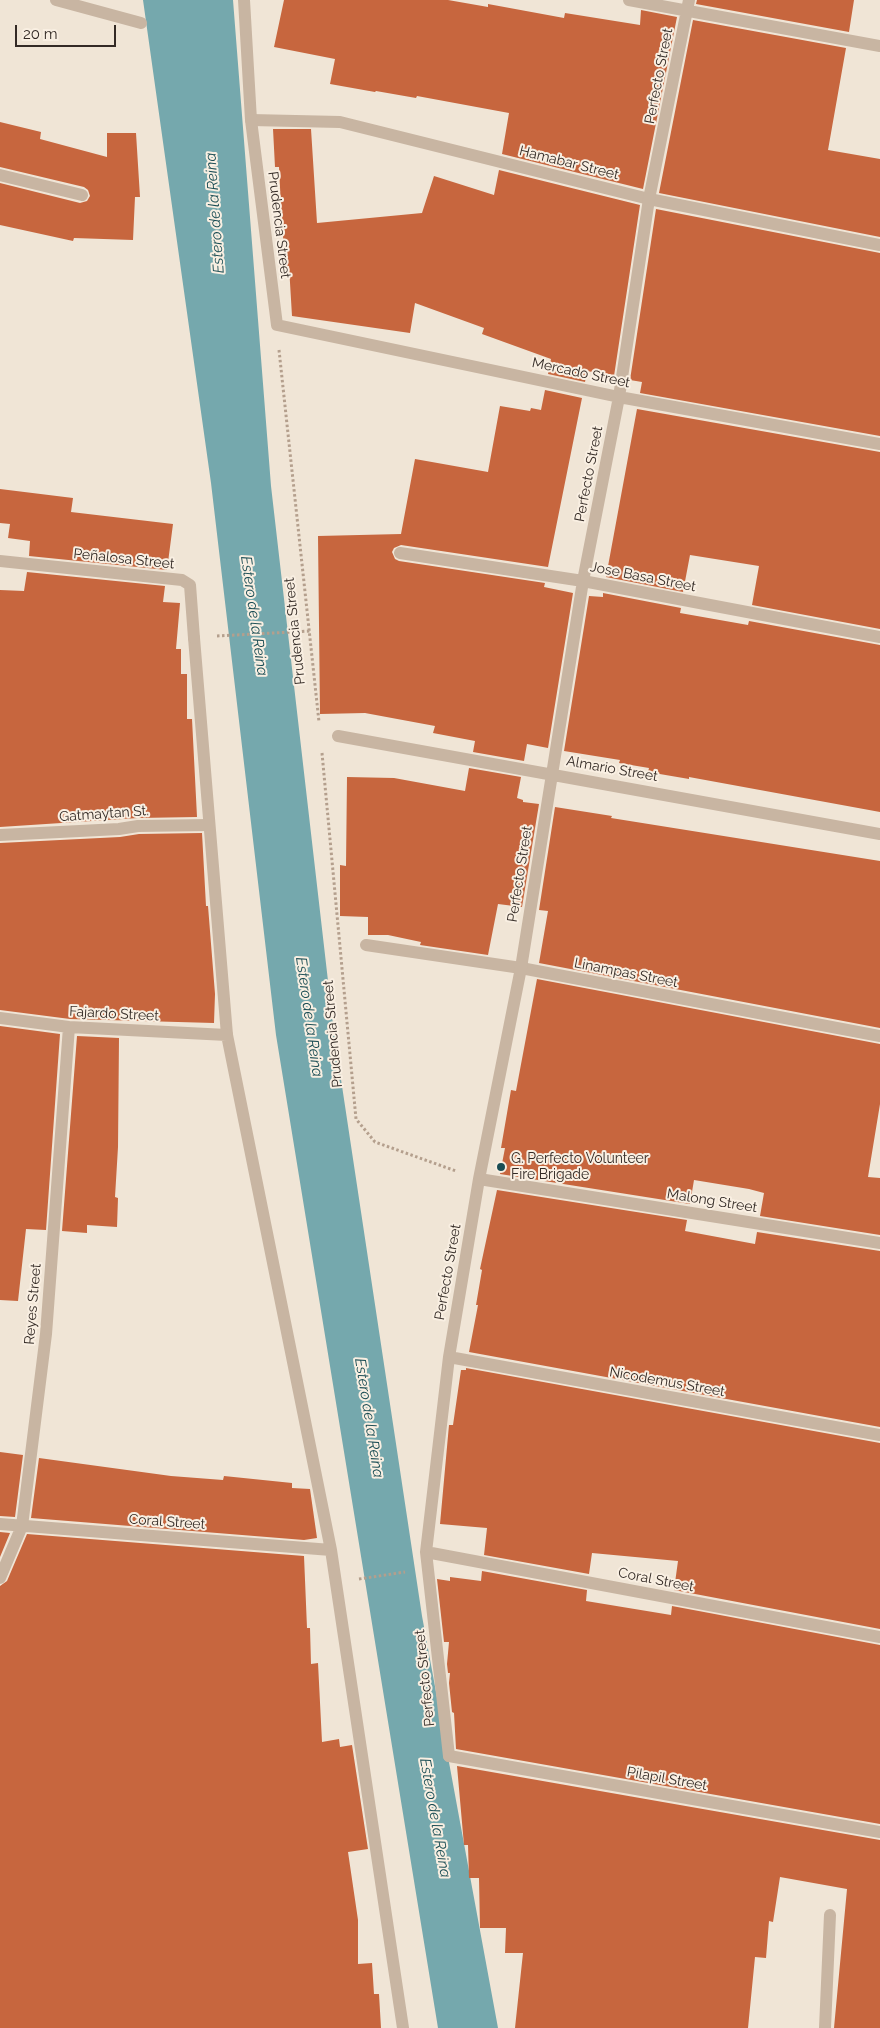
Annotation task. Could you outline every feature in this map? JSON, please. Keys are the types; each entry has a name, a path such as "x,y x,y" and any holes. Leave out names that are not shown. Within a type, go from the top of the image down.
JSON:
{"street":[{"path":"56,0 141,23"},
{"name":"Prudencia Street","path":"244,0 251,120 277,325"},
{"path":"629,0 688,5 880,46"},
{"name":"Perfecto Street","path":"449,1756 426,1552 449,1357 479,1179 520,968 583,581 619,397 649,199 688,5"},
{"name":"Hamabar Street","path":"251,120 340,122 649,199 880,245"},
{"path":"0,175 82,195"},
{"name":"Mercado Street","path":"277,325 619,397 880,444"},
{"name":"Jose Basa Street","path":"400,553 583,581 880,637"},
{"name":"Peñalosa Street","path":"0,560 182,580 190,585 210,825"},
{"name":"Almario Street","path":"338,736 880,834"},
{"path":"210,825 227,1035 331,1550 403,2028"},
{"name":"Gatmaytan St.","path":"0,835 119,830 138,826 210,825"},
{"name":"Linampas Street","path":"366,945 520,968 880,1036"},
{"name":"Fajardo Street","path":"0,1018 69,1027 227,1035"},
{"name":"Reyes Street","path":"0,1578 22,1526 46,1334 69,1027"},
{"name":"Malong Street","path":"479,1179 880,1243"},
{"name":"Nicodemus Street","path":"449,1357 880,1435"},
{"name":"Coral Street","path":"0,1524 331,1550"},
{"name":"Coral Street","path":"426,1552 880,1637"},
{"name":"Pilapil Street","path":"449,1756 880,1832"},
{"path":"824,2028 830,1915"}],"path":[{"name":"Prudencia Street","path":"277,325 320,724"},
{"path":"210,637 311,631"},
{"name":"Prudencia Street","path":"321,743 356,1119 375,1142 479,1179"},
{"path":"356,1579 408,1572"}],"water":[{"name":"Estero de la Reina","path":"143,0 233,0 271,486 334,1033 422,1616 498,2028 438,2028 276,1035 211,483"}],"building":[{"path":"284,0 448,0 488,7 488,4 564,18 565,13 640,25 641,10 677,17 643,189 502,154 509,113 417,96 416,98 330,84 335,59 274,47"},
{"path":"697,0 854,0 849,32 696,4"},
{"path":"693,20 846,48 828,150 880,159 880,237 659,193"},
{"path":"0,122 41,132 40,139 107,157 107,133 136,133 140,197 135,197 133,240 74,238 73,241 0,225 0,183 80,203 87,201 90,196 88,190 84,187 0,167"},
{"path":"273,129 311,129 317,223 422,213 434,176 494,195 499,170 640,205 614,376 587,371 585,382 548,374 551,359 482,334 484,328 415,303 410,333 292,316 289,266 286,266 282,227 279,167 275,167"},
{"path":"656,209 880,253 880,436 640,393 642,382 630,380"},
{"path":"545,390 582,398 548,567 401,545 394,548 392,552 395,559 399,561 545,583 544,587 573,593 548,748 527,744 524,761 473,752 475,741 433,733 435,726 365,713 320,714 318,536 401,534 415,459 488,472 500,406 530,411 531,408 541,410"},
{"path":"637,409 880,452 880,629 752,605 759,566 690,555 683,592 606,577"},
{"path":"0,489 73,498 71,512 173,524 167,570 29,556 30,541 8,538 10,524 0,523"},
{"path":"27,572 165,586 163,602 180,603 176,649 181,649 181,674 187,674 187,719 192,719 197,817 138,818 0,827 0,590 24,591"},
{"path":"603,593 681,608 680,613 748,625 749,621 880,645 880,812 689,777 689,779 648,772 649,768 619,763 620,760 564,751 589,596 603,597"},
{"path":"469,768 521,777 517,798 523,800 523,802 539,804 522,907 498,904 488,955 420,945 421,942 388,935 368,935 368,917 340,916 340,865 346,866 347,777 394,778 465,791"},
{"path":"555,807 612,816 611,818 880,861 880,1028 539,963 548,911 539,910"},
{"path":"202,833 206,906 208,906 215,994 214,1023 70,1019 0,1010 0,843 120,837 139,834"},
{"path":"537,979 880,1044 880,1104 868,1177 880,1178 880,1235 760,1216 764,1193 694,1180 690,1204 500,1174 505,1148 501,1148 511,1090 516,1091"},
{"path":"0,1026 60,1034 46,1230 26,1229 18,1301 0,1300"},
{"path":"77,1036 119,1038 118,1147 115,1197 118,1198 117,1227 87,1225 87,1233 62,1231"},
{"path":"497,1190 687,1220 685,1231 755,1244 757,1232 880,1251 880,1427 469,1352 478,1305 476,1305 482,1270 480,1269"},
{"path":"466,1368 880,1443 880,1629 674,1590 678,1561 592,1553 589,1574 484,1555 487,1528 440,1524 449,1425 453,1425 461,1370 466,1370"},
{"path":"0,1452 23,1455 15,1517 0,1516"},
{"path":"39,1458 171,1476 223,1480 224,1476 292,1483 292,1488 310,1489 317,1538 304,1540 31,1518"},
{"path":"0,1532 10,1533 0,1557"},
{"path":"27,1534 304,1556 307,1628 310,1628 311,1664 318,1663 322,1742 339,1739 340,1747 352,1745 368,1849 348,1852 358,1920 358,1964 372,1963 374,1994 379,1994 381,2028 0,2028 0,1586 7,1581"},
{"path":"482,1571 587,1590 586,1601 671,1615 672,1606 880,1645 880,1824 456,1749 454,1713 452,1712 449,1683 450,1673 448,1673 447,1664 449,1642 444,1642 437,1579 450,1581 450,1577 481,1581"},
{"path":"457,1766 880,1840 880,2028 834,2028 847,1889 780,1877 773,1922 769,1921 766,1958 755,1957 748,2028 515,2028 523,1953 505,1953 506,1928 480,1928 479,1878 469,1878 468,1845 464,1845"}],"place":[{"name":"G. Perfecto Volunteer Fire Brigade","path":"501,1167"}]}
